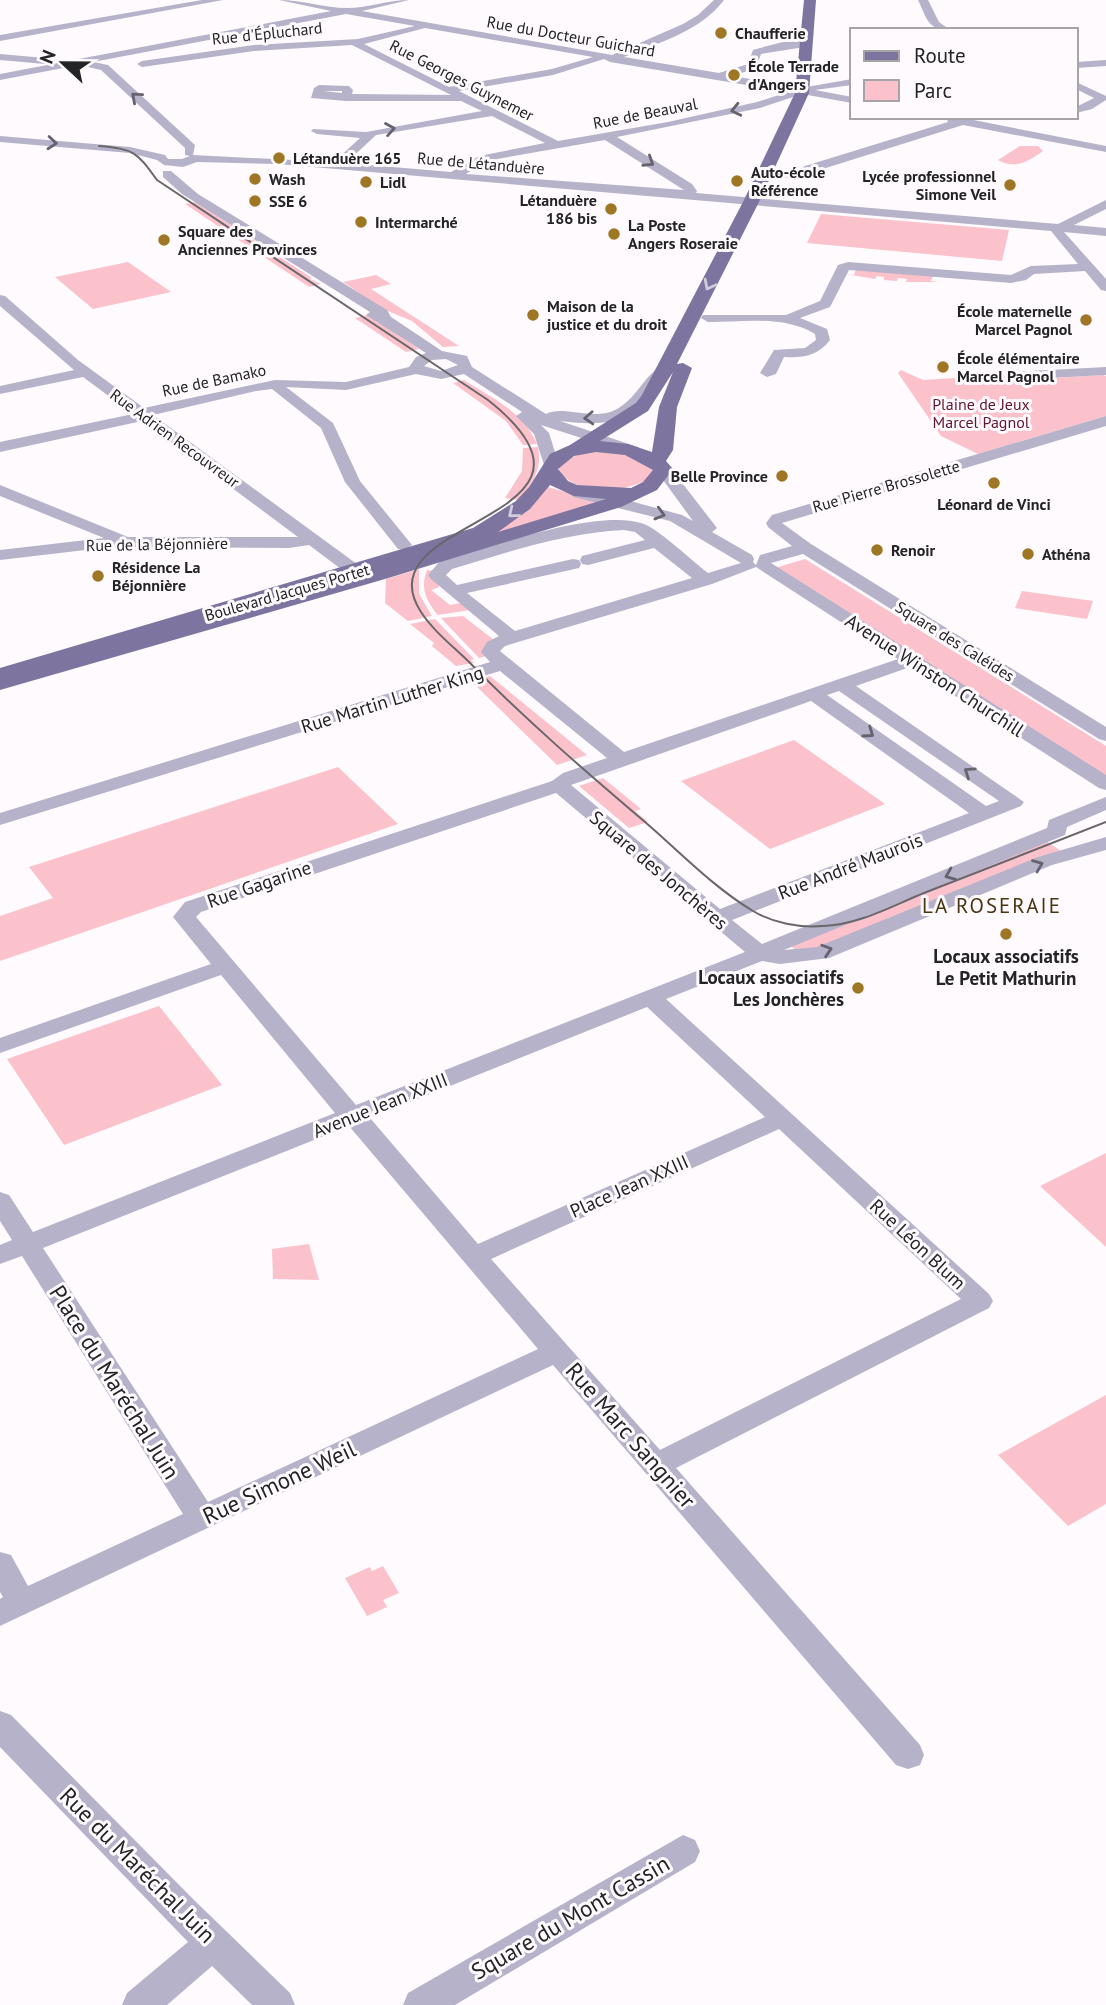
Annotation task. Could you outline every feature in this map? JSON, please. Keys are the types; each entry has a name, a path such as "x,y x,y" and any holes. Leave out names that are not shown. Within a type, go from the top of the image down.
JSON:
{"main road":[{"path":"614,503 645,489 657,479 668,407 675,385 708,318 809,91 807,44 810,0"},
{"path":"555,463 642,407 653,392 757,203 776,174 809,91 819,0"},
{"name":"Avenue Winston Churchill","path":"571,490 556,481 555,463 596,448 633,450 660,465"},
{"name":"Boulevard Jacques Portet","path":"0,675 471,537 499,524 532,496 555,463"},
{"path":"571,490 608,493 645,489"},
{"name":"Boulevard Jacques Portet","path":"0,683 466,549 614,503"}],"street":[{"path":"0,38 218,0"},
{"name":"Rue du Docteur Guichard","path":"284,0 317,3 342,10 716,78 850,100"},
{"path":"0,77 404,0"},
{"path":"448,90 554,72 607,58 697,21 714,9 719,0"},
{"path":"923,0 935,24 942,28"},
{"name":"Rue d'Épluchard","path":"135,65 254,48 353,42 430,26"},
{"name":"Rue Georges Guynemer","path":"353,42 557,145"},
{"path":"716,78 752,66 757,52 807,44"},
{"path":"0,57 100,65 191,147 189,158 166,162 142,152 0,138"},
{"path":"1078,65 1106,63"},
{"path":"107,70 123,68"},
{"path":"809,91 850,82"},
{"path":"1078,86 1104,98"},
{"name":"Rue de Beauval","path":"452,177 477,160 609,137 760,105 809,91"},
{"path":"346,98 462,98"},
{"path":"1078,110 1104,98"},
{"path":"1078,111 1099,117"},
{"path":"336,167 367,135 375,131 492,113"},
{"path":"954,119 1106,149"},
{"path":"776,174 793,174 963,121"},
{"path":"317,131 367,135"},
{"path":"609,137 688,187 691,191 684,196"},
{"path":"486,179 484,163 494,156"},
{"name":"Rue de Létanduère","path":"166,162 189,158 336,167 1106,232"},
{"name":"Avenue Winston Churchill","path":"166,162 201,201 311,271 370,313 386,320 439,355 462,359 466,364 460,371"},
{"path":"1106,204 1057,232 1106,287"},
{"path":"792,316 825,304 838,277 932,285 943,282 946,273 1011,279 1021,277 1031,270 1106,270"},
{"name":"Rue Adrien Recouvreur","path":"0,299 86,373 355,571"},
{"path":"708,318 796,321 814,326 824,335 820,346 811,352 779,354 772,371 767,373"},
{"path":"418,369 416,364 420,359 439,355"},
{"name":"Avenue Winston Churchill","path":"418,369 435,375 460,371 549,424 633,450"},
{"name":"Rue de Bamako","path":"0,447 275,384 346,386 418,369"},
{"name":"Avenue Winston Churchill","path":"460,371 531,421 541,433 555,463"},
{"name":"Avenue Winston Churchill","path":"525,409 568,419 614,416 628,409 654,377 663,371"},
{"path":"1013,376 1106,371"},
{"path":"0,390 86,373"},
{"path":"275,384 328,426 353,482 404,545"},
{"name":"Rue Pierre Brossolette","path":"805,548 776,527 775,520 1106,421"},
{"name":"Rue Pierre Brossolette","path":"1077,430 1106,429"},
{"name":"Avenue Winston Churchill","path":"660,465 672,477 689,507 724,541 1106,784"},
{"path":"0,489 127,542"},
{"name":"Avenue Winston Churchill","path":"571,490 687,523 755,561"},
{"path":"706,580 632,524 603,526 446,565 437,575 512,638 706,580 755,561 805,548"},
{"name":"Rue de la Béjonnière","path":"0,555 127,542 289,543 313,539"},
{"path":"453,591 656,542"},
{"name":"Square des Caléides","path":"805,548 1106,735"},
{"name":"Rue Martin Luther King","path":"0,819 503,664 490,650 495,644 512,638"},
{"name":"Rue Gagarine","path":"223,967 186,921 186,913 193,907 559,785 570,777 913,660"},
{"path":"503,664 622,760"},
{"name":"Rue André Maurois","path":"717,918 1014,802 841,684"},
{"path":"813,694 984,814"},
{"name":"Square des Jonchères","path":"559,785 760,954"},
{"name":"Avenue Jean XXIII","path":"0,1255 760,954 782,942 1058,831 1056,824 1106,803"},
{"path":"1058,831 1097,847 1106,863"},
{"name":"Avenue Jean XXIII","path":"760,954 780,957 821,953 1045,862 1097,847"},
{"path":"0,1046 223,967"},
{"name":"Rue Marc Sangnier","path":"223,967 908,1755"},
{"name":"Rue Léon Blum","path":"651,998 980,1301 656,1465"},
{"name":"Place Jean XXIII","path":"476,1255 783,1118"},
{"name":"Place du Maréchal Juin","path":"0,1201 202,1518"},
{"name":"Rue Simone Weil","path":"11,1608 558,1351"},
{"path":"0,1564 11,1608"},
{"name":"Rue du Maréchal Juin","path":"0,1725 278,2005"},
{"name":"Square du Mont Cassin","path":"421,2005 683,1852"},
{"path":"140,2005 214,1942"}],"green space":[{"path":"1020,146 1038,146 1043,151 1016,164 998,160"},
{"path":"196,202 321,284 309,287 185,204"},
{"path":"821,214 1009,230 1002,261 807,243"},
{"path":"128,262 171,292 93,309 55,277"},
{"path":"856,269 933,276 931,281 939,282 906,282 907,279 884,280 884,277 877,276 875,279 845,274 854,275"},
{"path":"376,275 391,284 371,289 459,346 443,347 412,321 383,309 343,282"},
{"path":"368,315 379,322 376,323 419,349 406,352 355,318"},
{"name":"Plaine de Jeux Marcel Pagnol","path":"901,370 923,380 1003,375 1020,380 1103,375 1106,376 1106,416 978,454 941,436 898,373"},
{"path":"464,380 516,414 537,444 523,445 506,421 453,383"},
{"path":"538,447 538,469 528,488 519,500 505,498 522,471 523,448"},
{"path":"617,450 654,470 651,478 628,487 603,490 579,486 559,472 559,466 580,455"},
{"path":"548,487 600,502 508,531 487,534"},
{"path":"805,559 1106,746 1106,778 775,568"},
{"path":"419,569 419,594 432,616 408,621 385,603 386,579"},
{"path":"427,570 434,571 439,587 431,590 450,605 461,603 470,610 438,615 425,594"},
{"path":"1022,591 1093,601 1087,619 1015,608"},
{"path":"463,616 494,640 484,647 486,656 479,658 441,618"},
{"path":"435,619 474,659 471,660 474,663 456,666 432,646 434,643 410,624"},
{"path":"490,676 587,755 557,765 472,682"},
{"path":"794,740 885,804 770,849 681,781"},
{"path":"338,767 398,824 0,961 0,916 53,898 29,867"},
{"path":"603,778 641,809 635,811 648,822 629,828 579,786"},
{"path":"1046,841 1061,851 823,946 798,952 788,944"},
{"path":"159,1006 222,1085 64,1145 7,1059"},
{"path":"1106,1153 1106,1247 1040,1186"},
{"path":"309,1244 319,1280 273,1279 272,1249"},
{"path":"1106,1395 1106,1504 1068,1526 998,1455"},
{"path":"383,1566 399,1593 383,1600 387,1607 367,1616 345,1578 370,1567 372,1571"}],"tram line":[{"path":"99,146 134,154 157,180 488,400 526,440 533,471 517,495 426,555 412,580 421,612 438,633 534,725 738,902 769,919 786,924 836,925 875,914 1106,822"}],"place":[{"name":"Chaufferie","path":"721,33"},
{"name":"École Terrade d'Angers","path":"734,75"},
{"name":"Létanduère 165","path":"279,158"},
{"name":"Wash","path":"255,179"},
{"name":"Auto-école Référence","path":"737,181"},
{"name":"Lidl","path":"366,182"},
{"name":"Lycée professionnel Simone Veil","path":"1010,185"},
{"name":"SSE 6","path":"255,201"},
{"name":"Létanduère 186 bis","path":"611,209"},
{"name":"Intermarché","path":"361,222"},
{"name":"La Poste Angers Roseraie","path":"614,234"},
{"name":"Square des Anciennes Provinces","path":"164,240"},
{"name":"Maison de la justice et du droit","path":"533,315"},
{"name":"École maternelle Marcel Pagnol","path":"1086,320"},
{"name":"École élémentaire Marcel Pagnol","path":"943,367"},
{"name":"Belle Province","path":"782,476"},
{"name":"Léonard de Vinci","path":"994,483"},
{"name":"Renoir","path":"877,550"},
{"name":"Athéna","path":"1028,554"},
{"name":"Résidence La Béjonnière","path":"98,576"},
{"name":"Locaux associatifs Le Petit Mathurin","path":"1006,934"},
{"name":"Locaux associatifs Les Jonchères","path":"858,988"}],"district":[{"name":"LA ROSERAIE","path":"992,905"}]}
